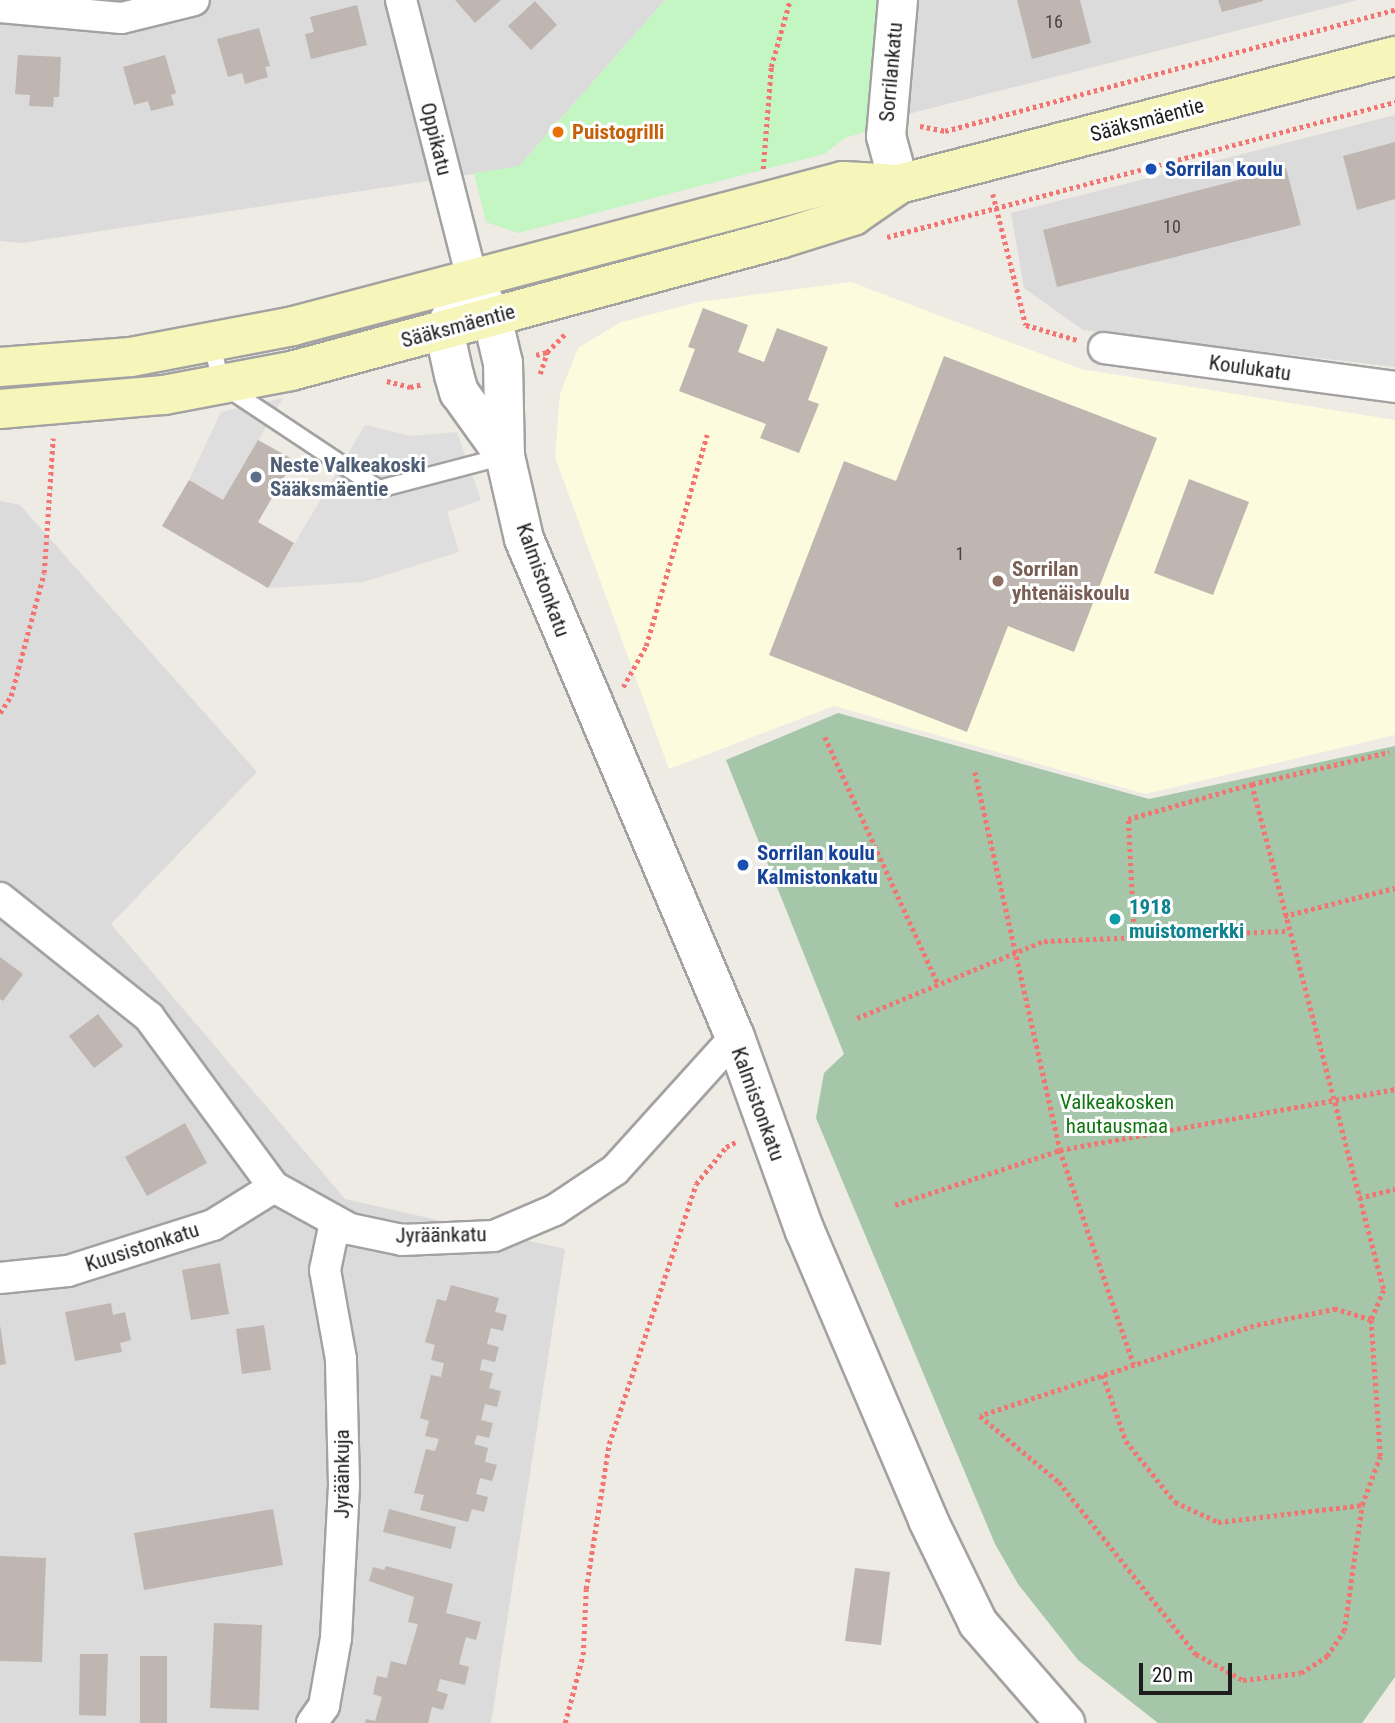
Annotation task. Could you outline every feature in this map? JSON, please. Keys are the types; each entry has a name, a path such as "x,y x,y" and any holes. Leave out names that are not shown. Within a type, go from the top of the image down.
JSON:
{"main road":[{"name":"Sääksmäentie","path":"0,367 131,357 212,343 843,181 899,184 1395,56"},
{"name":"Sääksmäentie","path":"0,409 164,396 444,330 853,216 899,184"}],"street":[{"path":"0,6 122,18 194,0"},
{"name":"Oppikatu","path":"401,0 472,278"},
{"name":"Sorrilankatu","path":"898,0 886,136 899,184"},
{"path":"444,330 472,278"},
{"name":"Kalmistonkatu","path":"472,278 492,317 505,383 505,456 524,539 601,727 735,1037 765,1125 928,1520 978,1622 1065,1723"},
{"name":"Kalmistonkatu","path":"444,330 459,392 505,456"},
{"name":"Koulukatu","path":"1104,348 1395,387"},
{"name":"Jyräänkatu","path":"0,898 149,1017 274,1187 335,1222 402,1240 494,1236 555,1210 615,1170 735,1037"},
{"name":"Kuusistonkatu","path":"0,1278 68,1271 213,1225 274,1187"},
{"name":"Jyräänkuja","path":"312,1723 324,1706 336,1638 344,1485 341,1359 326,1270 335,1222"}],"lane":[{"path":"212,343 220,384 379,489 505,456"}],"path":[{"path":"768,201 763,179 764,134 771,67 790,0"},
{"path":"873,241 1395,102"},
{"path":"974,123 1026,325 1104,348"},
{"path":"0,713 11,696 44,573 53,433"},
{"path":"601,727 646,646 707,435"},
{"path":"825,737 938,984"},
{"path":"1134,936 1128,819 1252,784 1390,752"},
{"path":"975,772 1060,1150 1134,1365"},
{"path":"1252,784 1330,1097 1384,1290 1371,1320 1380,1455 1362,1504 1344,1631 1327,1656 1301,1673 1243,1680 1196,1654 1059,1482 980,1416 1254,1326 1336,1309 1371,1320"},
{"path":"1284,916 1395,888"},
{"path":"858,1018 1044,941 1287,931"},
{"path":"895,1205 1060,1150 1330,1097 1395,1088"},
{"path":"565,1723 583,1655 586,1589 609,1444 695,1184 726,1147 765,1125"},
{"path":"1358,1198 1395,1189"},
{"path":"1103,1375 1126,1441 1175,1502 1218,1522 1362,1504"}],"shaded area":[{"path":"0,0 665,0 518,167 22,243 0,241"},
{"path":"914,0 1358,0 904,115"},
{"path":"1395,115 1395,367 1083,330 1024,288 1011,213"},
{"name":"Sorrilan yhtenäiskoulu","path":"851,282 1081,369 1395,420 1395,735 1145,794 834,706 669,769 555,457 560,394 578,348 621,322 699,302"},
{"path":"283,398 223,500 189,480 221,412"},
{"path":"365,425 411,436 457,432 481,500 447,512 459,552 363,582 268,588"},
{"path":"0,501 20,505 257,772 111,924 345,1199 565,1249 491,1723 0,1723"}],"green space":[{"path":"665,0 881,0 871,130 845,138 824,154 518,233 486,222 474,173 519,166"},
{"name":"Valkeakosken hautausmaa","path":"838,713 1149,799 1395,746 1395,1677 1362,1723 1158,1723 1078,1660 1018,1584 995,1544 816,1118 824,1073 844,1054 726,760"}],"building":[{"path":"455,0 501,0 475,23"},
{"path":"1017,0 1080,0 1091,43 1032,59"},
{"path":"1218,0 1263,0 1263,1 1222,12"},
{"path":"535,1 557,25 531,50 508,26"},
{"path":"357,5 367,45 311,59 305,34 314,32 310,17"},
{"path":"259,28 270,66 265,67 268,77 245,84 242,73 228,77 217,39"},
{"path":"18,55 61,57 59,97 54,97 53,107 29,106 30,95 15,94"},
{"path":"165,55 176,93 171,95 174,105 151,111 148,101 134,105 123,67"},
{"path":"1395,142 1395,199 1357,210 1343,156"},
{"path":"1286,168 1301,225 1057,287 1043,230"},
{"path":"703,308 748,325 738,352 764,362 777,328 828,347 808,400 819,404 799,453 760,438 766,424 679,391 695,349 688,347"},
{"path":"944,356 1157,438 1074,652 1008,626 967,732 769,655 844,461 896,481"},
{"path":"258,440 294,460 258,522 294,543 268,588 162,526 189,480 223,500"},
{"path":"1189,479 1249,502 1213,595 1154,573"},
{"path":"0,957 23,974 3,1001 0,999"},
{"path":"98,1014 123,1046 94,1068 69,1036"},
{"path":"185,1123 207,1163 147,1196 125,1157"},
{"path":"220,1263 229,1314 191,1320 182,1270"},
{"path":"451,1285 499,1298 495,1312 507,1315 503,1331 491,1328 487,1344 499,1347 495,1362 482,1359 480,1370 493,1373 489,1388 501,1391 497,1407 485,1404 481,1420 493,1423 489,1438 477,1435 474,1444 488,1448 485,1462 497,1465 492,1481 480,1478 476,1494 488,1497 484,1512 472,1509 468,1522 420,1510 424,1495 414,1493 426,1449 435,1451 439,1439 425,1436 429,1421 420,1418 431,1375 441,1377 444,1363 431,1360 435,1345 425,1342 437,1299 446,1301"},
{"path":"111,1303 113,1315 125,1312 131,1340 120,1343 122,1352 75,1361 65,1312"},
{"path":"0,1325 6,1364 0,1365"},
{"path":"264,1325 271,1370 242,1374 236,1329"},
{"path":"273,1509 283,1565 144,1590 134,1533"},
{"path":"389,1509 456,1527 451,1549 383,1532"},
{"path":"0,1556 46,1558 42,1662 0,1661"},
{"path":"386,1566 453,1584 446,1613 481,1622 476,1640 466,1637 459,1664 469,1667 465,1685 440,1679 437,1691 448,1694 443,1710 432,1707 428,1723 365,1723 366,1719 375,1721 382,1697 373,1694 377,1676 387,1678 391,1661 406,1665 418,1624 408,1622 414,1597 369,1581 373,1567 384,1570"},
{"path":"855,1568 890,1572 881,1645 845,1641"},
{"path":"214,1623 262,1625 259,1710 210,1708"},
{"path":"80,1654 108,1654 106,1716 79,1715"},
{"path":"140,1656 167,1656 167,1723 140,1723"}],"place":[{"name":"Puistogrilli","path":"558,132"},
{"name":"Sorrilan koulu","path":"1151,169"},
{"name":"Neste Valkeakoski Sääksmäentie","path":"256,477"},
{"name":"Sorrilan yhtenäiskoulu","path":"998,581"},
{"name":"Sorrilan koulu Kalmistonkatu","path":"743,865"},
{"name":"1918 muistomerkki","path":"1115,919"}]}
